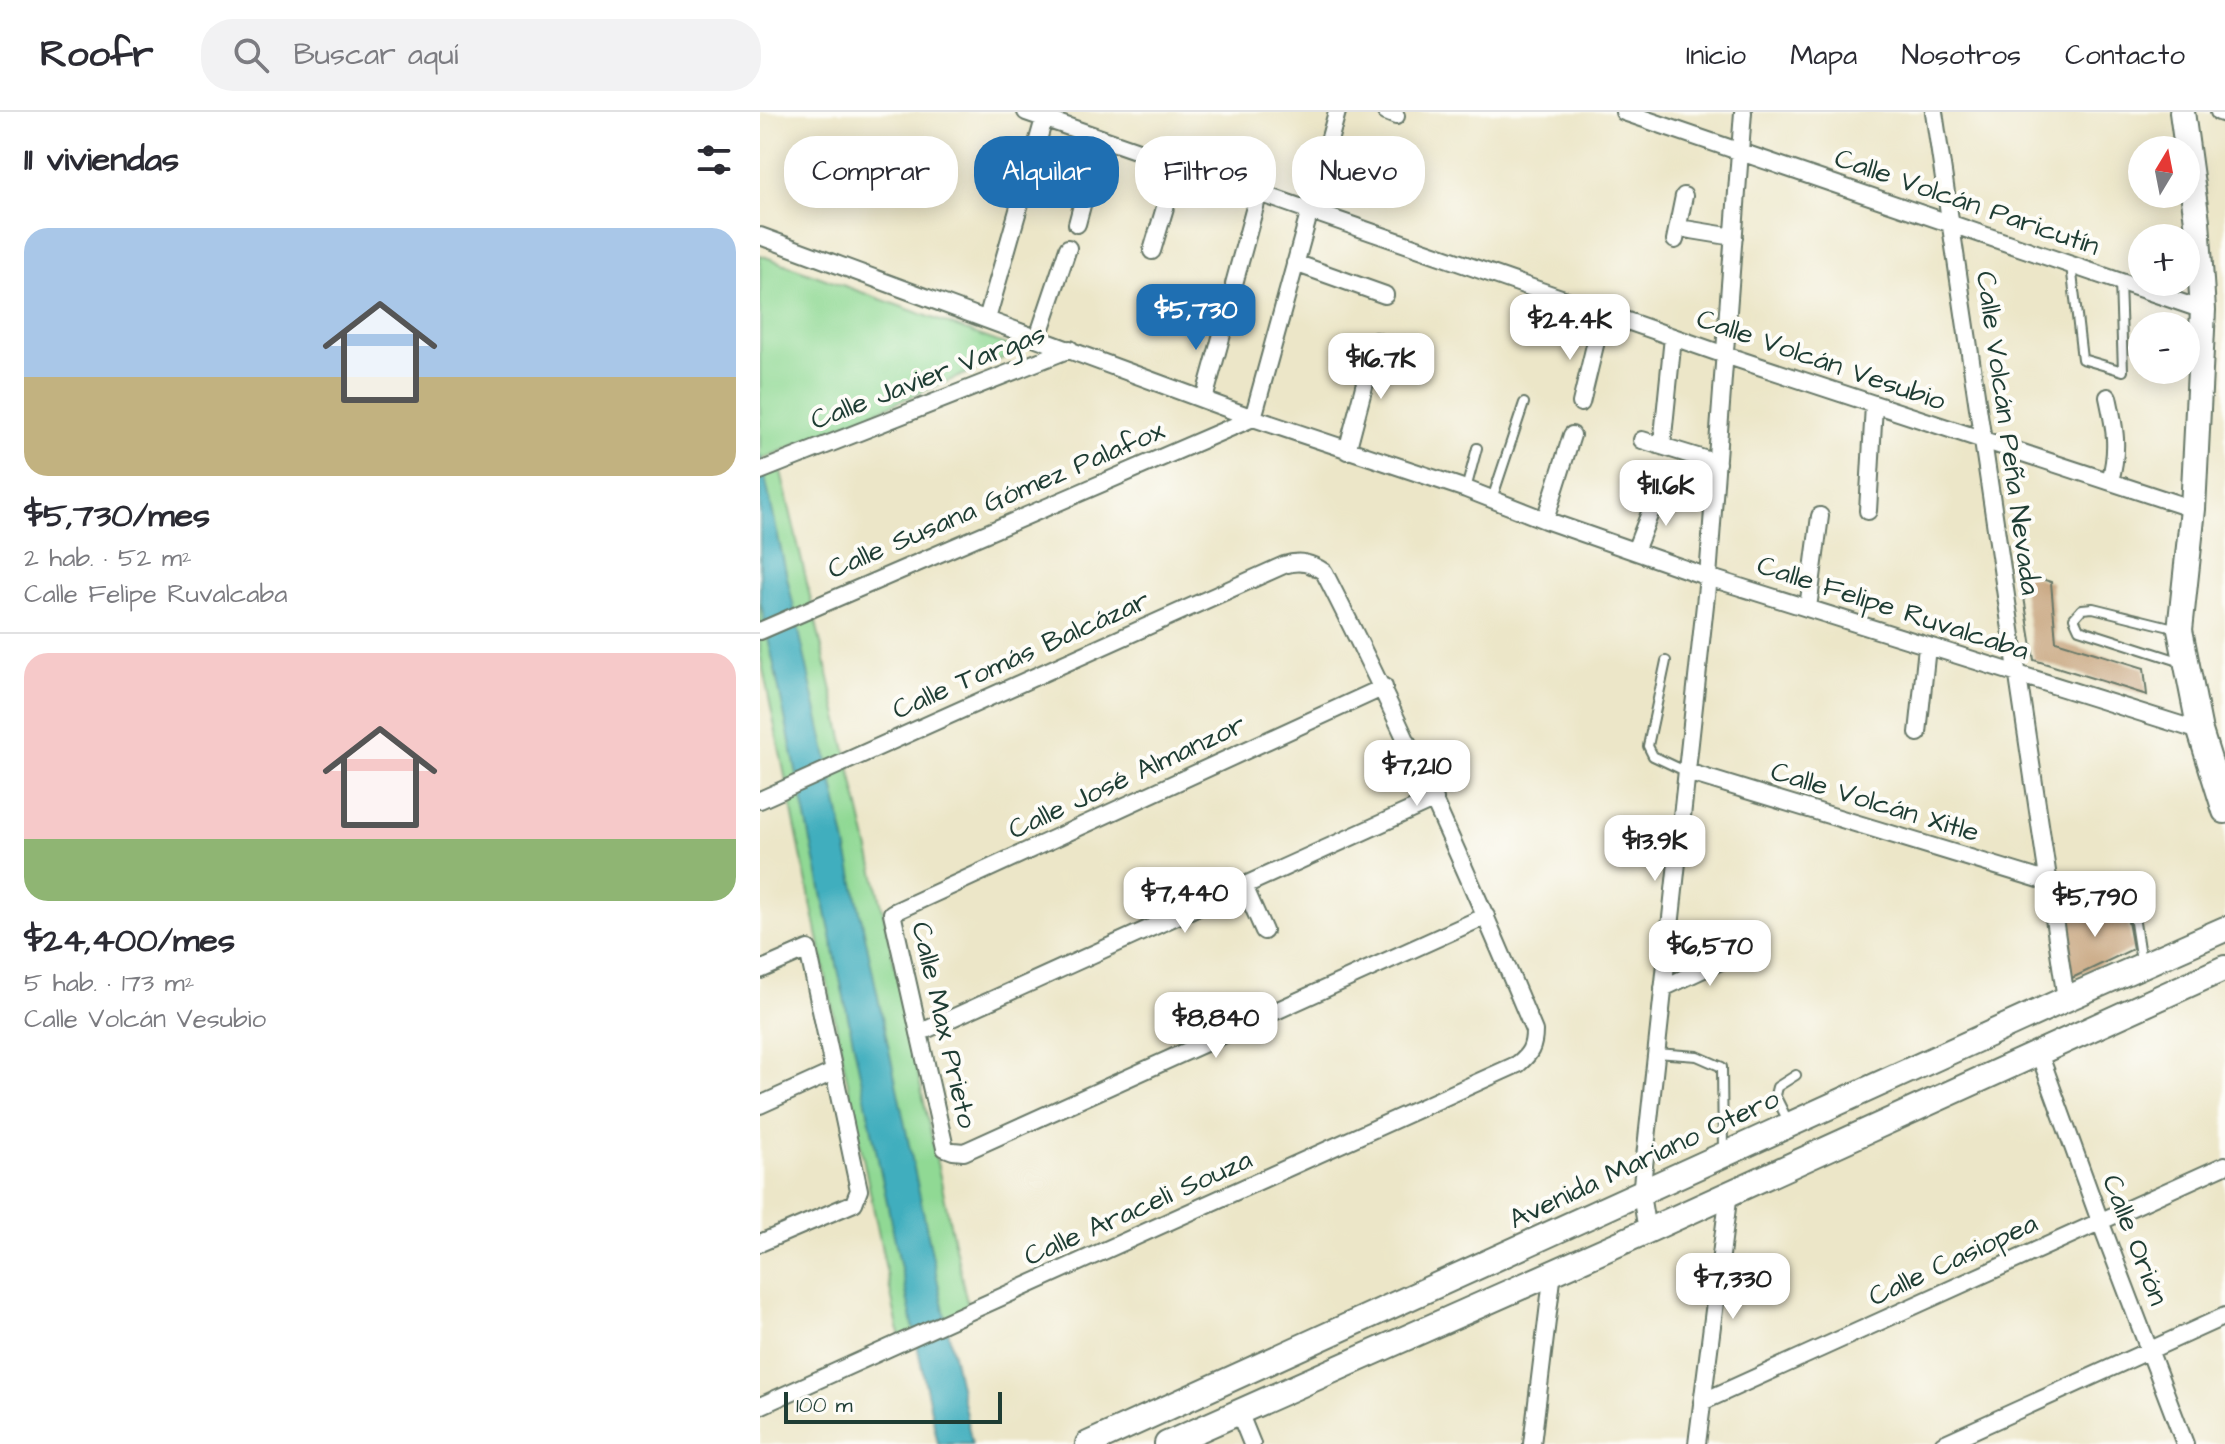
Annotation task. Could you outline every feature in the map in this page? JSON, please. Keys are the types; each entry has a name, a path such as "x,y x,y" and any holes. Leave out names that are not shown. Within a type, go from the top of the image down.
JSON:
{"main road":[{"path":"2182,112 2197,221 2203,310 2193,509 2180,630 2200,731 2225,811"},
{"name":"Avenida Mariano Otero","path":"1088,1444 2225,929"},
{"path":"1167,1444 1647,1231 2225,968"}],"street":[{"name":"Calle Volcán Vesubio","path":"1026,112 1045,115 1095,136"},
{"path":"1253,418 1337,112"},
{"name":"Calle Volcán Paricutín","path":"1624,112 2203,310"},
{"path":"1647,1231 1641,1194 1708,577 1743,112"},
{"name":"Calle Volcán Peña Nevada","path":"1934,112 2066,999"},
{"path":"2219,112 2225,114"},
{"path":"987,319 1045,115"},
{"path":"1684,196 1677,234 1734,237"},
{"name":"Calle Volcán Vesubio","path":"1276,198 1725,355 2193,509"},
{"path":"1077,224 1081,208"},
{"path":"1152,251 1165,208"},
{"path":"1234,284 1255,208"},
{"name":"Calle Felipe Ruvalcaba","path":"760,236 1253,418 1466,489 1708,577 2200,731"},
{"path":"1038,337 1068,248"},
{"path":"1295,263 1385,295"},
{"path":"1581,403 1603,312"},
{"path":"1204,399 1227,316"},
{"path":"1662,446 1673,337"},
{"path":"1347,451 1376,341"},
{"name":"Calle Javier Vargas","path":"763,469 1070,349"},
{"path":"2108,397 2117,442 2110,481"},
{"path":"1868,511 1874,405"},
{"name":"Calle Susana Gómez Palafox","path":"762,630 1253,418"},
{"path":"1545,520 1572,435"},
{"path":"1642,440 1717,463"},
{"path":"1635,551 1659,490"},
{"path":"1808,608 1820,516"},
{"name":"Calle Tomás Balcázar","path":"760,800 1284,565 1304,563 1324,572 1384,687"},
{"path":"1918,733 1927,647"},
{"path":"1384,687 1486,916"},
{"name":"Calle José Almanzor","path":"892,913 1384,687"},
{"name":"Calle Volcán Xitle","path":"1687,772 2049,882"},
{"path":"919,1033 1435,799"},
{"path":"1244,886 1264,931"},
{"name":"Calle Max Prieto","path":"892,913 945,1148 964,1152 1486,916"},
{"name":"Calle Araceli Souza","path":"760,1406 1518,1064 1532,1050 1534,1031 1486,916"},
{"path":"760,970 808,949 859,1190 854,1203 760,1243"},
{"path":"1663,988 1740,952"},
{"name":"Calle Orión","path":"2039,1053 2185,1444"},
{"path":"760,1105 833,1072"},
{"name":"Calle Casiopea","path":"1702,1402 2225,1165"},
{"path":"1697,1444 1729,1192"},
{"path":"1532,1444 1553,1271"},
{"path":"1943,1444 2225,1316"},
{"path":"1239,1412 1252,1444"}],"lane":[{"path":"2071,264 2082,359 2123,371 2120,282"},
{"path":"1492,499 1524,403"},
{"path":"1466,489 1477,448"},
{"path":"2180,630 2093,608 2082,609 2074,618 2079,629 2187,663"},
{"path":"1666,661 1648,746 1653,756 1687,772"},
{"path":"2053,910 2132,903 2141,966"},
{"path":"1656,1053 1697,1056 1722,1067 1723,1157"},
{"path":"1790,1126 1775,1095 1777,1087 1796,1075"}],"green space":[{"path":"760,255 1009,346 1011,355 760,460"},
{"path":"779,463 882,906 969,1312 900,1338 760,654 760,471"}],"water":[{"path":"760,455 838,807 972,1444 938,1444 760,599"}],"building":[{"path":"2020,572 2051,582 2056,641 2144,668 2147,695 2034,660"},
{"path":"2126,911 2133,949 2070,979 2062,915"}]}
